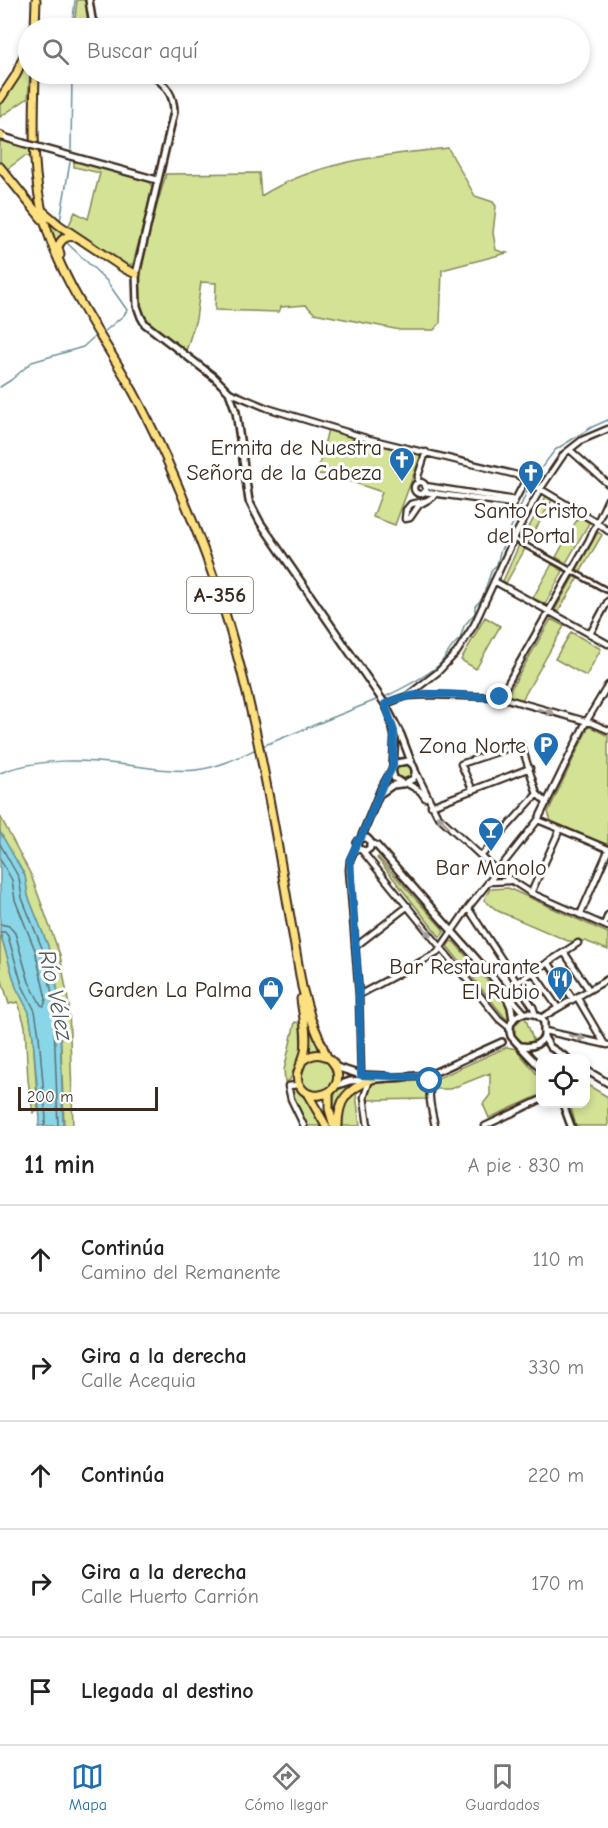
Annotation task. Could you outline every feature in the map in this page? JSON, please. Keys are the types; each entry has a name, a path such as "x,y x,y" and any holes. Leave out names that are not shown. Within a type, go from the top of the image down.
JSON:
{"main road":[{"path":"35,18 36,0"},
{"path":"0,99 18,70"},
{"path":"35,84 34,150 40,204 45,223"},
{"path":"0,167 45,223"},
{"path":"40,204 46,215 124,269 136,274"},
{"name":"A-356","path":"45,223 72,288 126,379 163,454 194,525 219,591 236,646 261,753 302,987 310,1019 327,1057 336,1067"},
{"path":"66,275 58,247 63,238 78,237"},
{"name":"A-356","path":"299,1085 297,1073 306,1042 302,987"},
{"path":"301,1062 313,1055 327,1057"},
{"path":"307,1093 322,1095 329,1092 335,1086 338,1073 336,1067"},
{"path":"336,1126 342,1100 351,1090 372,1079"},
{"path":"299,1085 307,1093 326,1126"},
{"path":"329,1092 329,1109 336,1126"}],"street":[{"path":"89,0 92,18"},
{"path":"162,84 174,103 174,112 136,274 137,306 146,324 214,377 228,392 267,408 369,439 517,474 608,531"},
{"path":"0,135 157,180"},
{"path":"228,392 238,423 249,501 260,522 385,704 401,735 430,804"},
{"path":"407,696 458,652 541,488 564,454 582,440 608,429"},
{"path":"600,433 606,437"},
{"path":"570,450 608,484"},
{"path":"426,452 418,482 414,486 414,490 419,494 425,489 514,502"},
{"path":"514,502 526,478"},
{"path":"418,482 423,483 425,489"},
{"path":"425,489 436,493 514,502"},
{"path":"425,501 410,518 405,519 406,510 411,504 425,501 430,500 436,493"},
{"path":"500,697 608,499"},
{"path":"514,539 608,591"},
{"path":"494,582 608,644"},
{"path":"590,634 608,601"},
{"path":"425,682 424,688 427,694"},
{"path":"359,995 436,953 441,948 468,908 538,820 586,722 608,685"},
{"path":"385,704 407,696 427,694 500,697 608,730"},
{"path":"388,711 395,737 394,778 420,791 457,836 512,881 531,893 606,926 608,915"},
{"path":"473,790 462,764 522,744 537,794 548,803"},
{"path":"361,1075 359,995 349,870 351,857 364,845 367,823 396,763 404,760 412,764"},
{"path":"430,804 530,768"},
{"path":"379,795 393,785 413,779 416,772"},
{"path":"483,858 537,794"},
{"path":"538,820 608,850 580,915"},
{"path":"531,893 560,829"},
{"path":"364,845 387,859 524,1012 541,1018 550,1047 560,1054"},
{"path":"364,845 441,948 511,1031"},
{"path":"483,858 490,868 488,882"},
{"path":"488,882 512,881"},
{"path":"355,947 408,906"},
{"path":"468,908 515,984 533,1007 535,1014"},
{"path":"515,984 578,943"},
{"path":"564,951 589,990"},
{"path":"548,962 606,1045"},
{"path":"533,972 558,1008"},
{"path":"541,1018 608,979"},
{"path":"504,991 512,1007 511,1031 514,1041 536,1063"},
{"path":"513,1020 524,1012"},
{"path":"502,1042 511,1031"},
{"path":"545,1034 606,1045"},
{"path":"521,1046 537,1045 545,1034"},
{"path":"335,1086 350,1081 434,1074 502,1042 514,1041"},
{"path":"336,1067 361,1075 416,1077 429,1088"},
{"path":"590,1073 608,1083"},
{"path":"434,1074 429,1088 435,1126"},
{"path":"368,1126 364,1097 366,1086 372,1079"},
{"path":"299,1085 288,1086 291,1099 304,1126"},
{"path":"351,1090 359,1092 364,1097"},
{"path":"485,1126 536,1102"},
{"path":"564,1108 571,1126"}],"green space":[{"path":"77,0 87,0 91,18 75,18"},
{"path":"18,77 18,84 29,84 28,98 0,117 0,105"},
{"path":"0,138 32,147 32,157 25,156 6,170 0,163"},
{"path":"448,148 475,196 493,202 496,206 493,233 496,250 507,253 442,270 440,323 434,330 400,330 314,313 306,305 281,307 279,312 215,310 216,283 201,282 196,319 186,351 158,330 144,314 140,302 142,266 166,174 259,173 261,196 282,184 327,167 375,157"},
{"path":"74,159 148,181 153,188 133,264 125,265 69,230 75,212 88,219 100,173 74,167"},
{"path":"46,218 68,233 58,239 56,244"},
{"path":"328,429 421,455 395,525 373,517 382,492 331,475 317,474"},
{"path":"546,496 552,500 529,541 523,538"},
{"path":"579,516 589,523 566,563 556,557"},
{"path":"598,532 602,535 581,571 577,569"},
{"path":"519,545 525,549 506,583 503,581"},
{"path":"552,564 563,571 545,604 533,598"},
{"path":"574,576 578,579 558,612 555,610"},
{"path":"485,617 500,626 476,669 461,660"},
{"path":"551,619 564,626 522,700 507,696"},
{"path":"571,632 601,649 586,676 555,659"},
{"path":"589,726 608,736 608,846 551,821 548,812"},
{"path":"401,764 407,764 412,772 410,778 401,780 396,775 396,769"},
{"path":"0,816 31,875 60,955 69,1006 73,1126 64,1125 59,997 48,946 28,896 25,876 0,832"},
{"path":"377,858 442,928 444,932 440,937"},
{"path":"508,888 608,933 608,950 585,941 568,941 498,911 484,900 490,889"},
{"path":"0,932 16,987 29,1012 38,1111 33,1113 28,1080 25,1026 18,1002 9,1004 0,974"},
{"path":"451,941 505,1001 509,1017 506,1019 447,946"},
{"path":"307,1016 320,1049 320,1050 310,1051"},
{"path":"525,1017 534,1042 523,1042 515,1036 515,1025"},
{"path":"295,1022 300,1023 301,1051 290,1080 285,1082 284,1070"},
{"path":"507,1047 516,1049 536,1073 536,1097 489,1118 483,1104 490,1095 490,1073 450,1089 435,1089 435,1082 438,1078"},
{"path":"317,1058 329,1063 334,1075 329,1087 317,1092 305,1087 300,1075 305,1063"},
{"path":"421,1081 427,1086 427,1099 369,1100 366,1098 367,1088 371,1083"},
{"path":"357,1083 345,1091 335,1110 336,1093 341,1087"},
{"path":"590,1086 608,1097 608,1126 576,1126 571,1108 590,1108"},
{"path":"295,1089 314,1107 323,1126 307,1126 293,1095 292,1091"},
{"path":"350,1093 356,1094 360,1126 340,1126 343,1104"}],"water":[{"name":"Río Vélez","path":"0,832 25,876 28,896 48,946 59,997 63,1126 38,1126 40,1120 29,1012 16,987 0,932"}],"waterway":[{"path":"73,18 75,0"},
{"path":"71,150 72,84"},
{"path":"60,221 70,162"},
{"path":"67,243 106,280 127,310 104,332"},
{"path":"0,387 32,362 83,347 94,337"},
{"path":"385,697 434,669 460,639 464,626 475,613 475,606 482,599 492,569 497,565 500,552 529,487 555,450 608,420"},
{"path":"260,747 376,700"},
{"path":"0,773 31,764 63,761 196,770 219,765 256,749"}],"place":[{"name":"Ermita de Nuestra Señora de la Cabeza","path":"402,483"},
{"name":"Santo Cristo del Portal","path":"531,496"},
{"name":"Zona Norte","path":"546,768"},
{"name":"Bar Manolo","path":"491,853"},
{"name":"Bar Restaurante El Rubio","path":"560,1002"},
{"name":"Garden La Palma","path":"271,1012"}],"route":[{"path":"430,1081 429,1088 419,1077 361,1075 359,995 350,860 393,766 394,731 385,704 407,696 427,694 500,697"}]}
